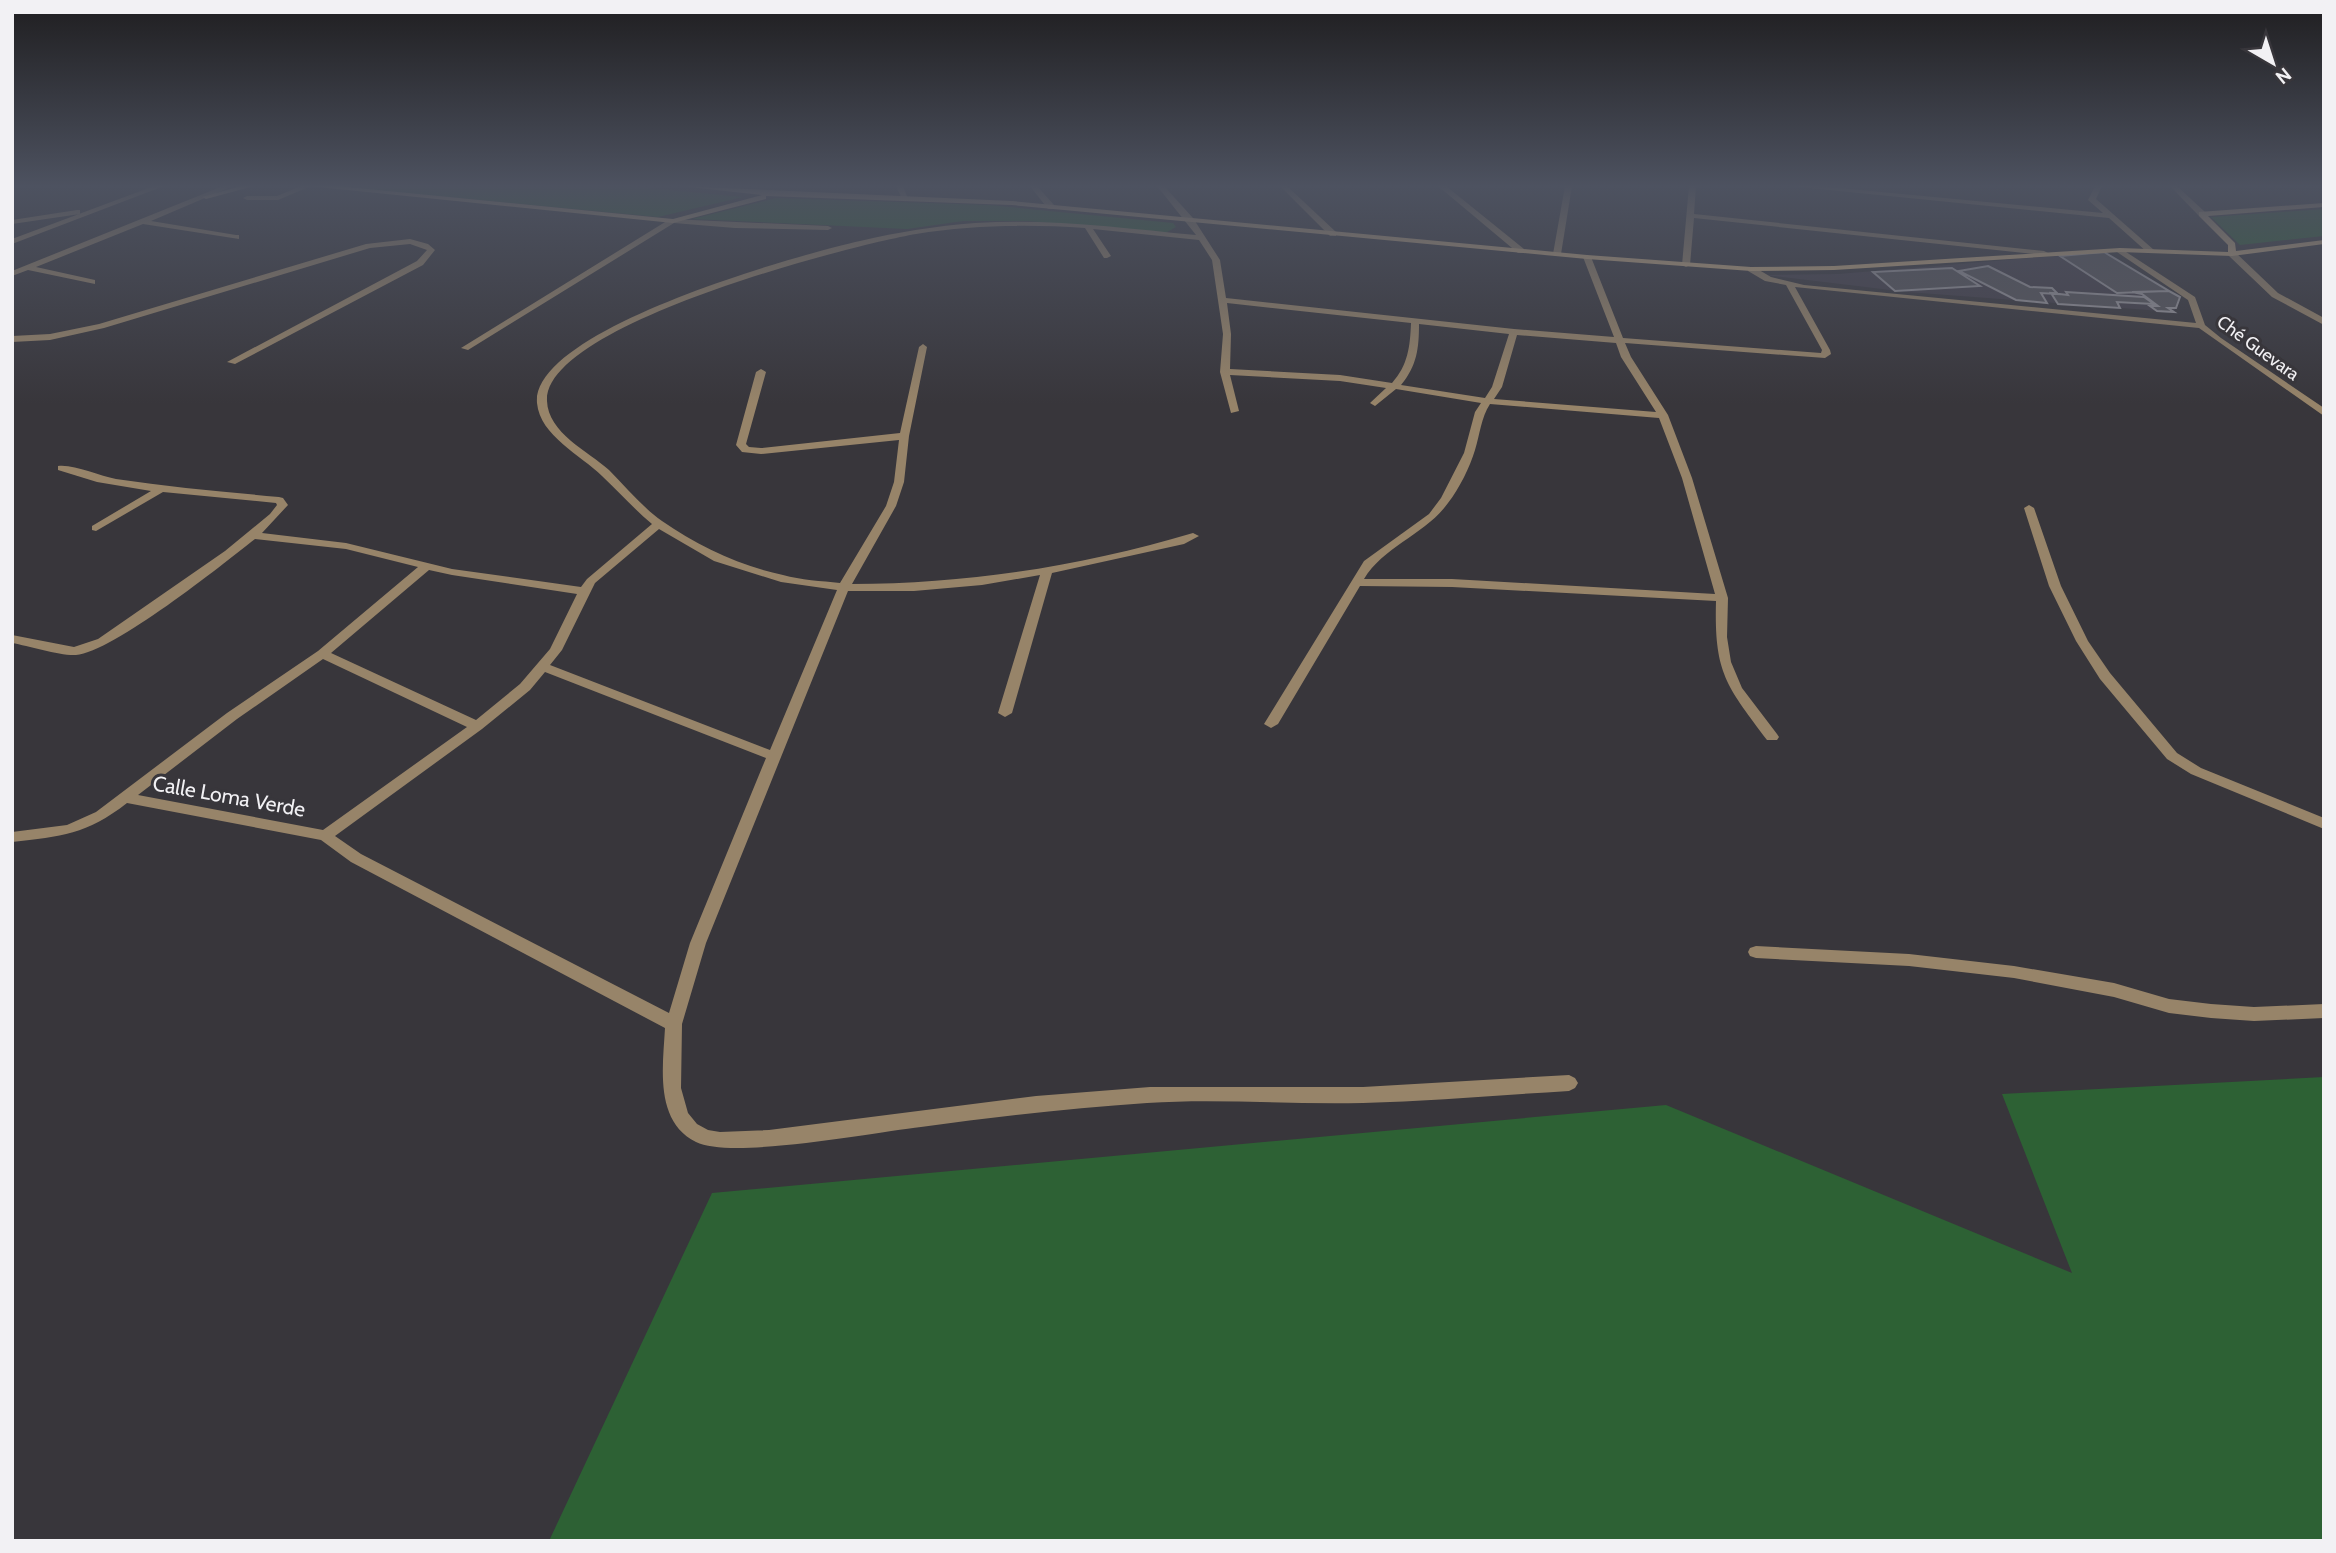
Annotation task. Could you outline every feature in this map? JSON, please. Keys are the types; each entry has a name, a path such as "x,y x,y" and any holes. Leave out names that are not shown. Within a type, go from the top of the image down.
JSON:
{"street":[{"path":"12,274 51,258"},
{"path":"12,339 50,337 82,331 327,258"},
{"path":"232,362 424,258"},
{"path":"465,348 612,258"},
{"path":"802,258 702,292 627,322 585,344 557,367 546,381 541,400 543,410 554,429 599,467 658,524 706,553 743,569 800,584 843,589 926,586 1047,571 1180,542 1193,536"},
{"path":"1215,258 1227,334 1225,372 1234,411"},
{"path":"1588,258 1626,357 1663,415 1698,511 1722,598 1721,637 1725,662 1736,689 1772,737"},
{"path":"1605,258 1751,269 1834,268 1967,258"},
{"path":"1686,265 1687,258"},
{"name":"Ché Guevara","path":"2132,258 2192,299 2201,326 2218,340 2324,413"},
{"path":"2237,258 2275,295 2324,322"},
{"path":"27,268 93,282"},
{"path":"1751,269 1768,279 1789,284 2201,326"},
{"path":"1223,300 1514,332 1822,356 1826,350 1789,284"},
{"path":"1375,403 1408,373 1415,353 1415,320"},
{"path":"1271,724 1368,564 1433,516 1446,499 1469,453 1480,412 1497,387 1514,332"},
{"path":"923,346 904,436 899,482 891,506 876,537 843,589 698,943 674,1024 674,1100 679,1117 687,1127 703,1136 727,1140 824,1132 1036,1104 1150,1095 1363,1095 1569,1083"},
{"path":"761,372 741,445 746,450 761,451 904,436"},
{"path":"1225,372 1315,376 1488,401 1663,415"},
{"path":"12,639 46,647 83,650 119,631 253,535 279,512 282,502 161,489 97,479 62,468"},
{"path":"96,528 161,489"},
{"path":"2029,508 2055,586 2082,641 2105,676 2172,756 2221,782 2324,824"},
{"path":"658,524 610,564 584,591 565,634 544,667 525,687 477,726 325,835 356,858 674,1024"},
{"path":"253,535 358,548 425,567 584,591"},
{"path":"12,837 80,827 125,798 232,716 322,654 425,567"},
{"path":"1005,713 1047,571"},
{"path":"1358,582 1452,583 1722,598"},
{"path":"322,654 477,726"},
{"path":"544,667 773,756"},
{"name":"Calle Loma Verde","path":"125,798 325,835"},
{"path":"1756,952 1909,960 2014,972 2114,990 2169,1006 2211,1011 2254,1014 2324,1011"}],"shaded area":[{"path":"2026,258 2115,258 2180,297 2174,312 1907,292 1765,275 1838,274"}],"green space":[{"path":"2324,1077 2324,1541 549,1541 712,1193 1666,1105 2072,1273 2002,1094"}],"building":[{"path":"2064,258 2115,258 2169,291 2117,293"},
{"path":"1988,266 2030,287 2052,288 2058,294 2041,293 2047,303 2016,300 1959,271"},
{"path":"1952,268 1980,286 1895,291 1873,272"},
{"path":"2169,291 2180,297 2176,308 2168,308 2174,312 2157,311 2150,306 2158,306 2142,294 2132,292"},
{"path":"2066,292 2144,297 2154,304 2117,302 2120,308 2058,304 2051,293 2068,295"}]}
